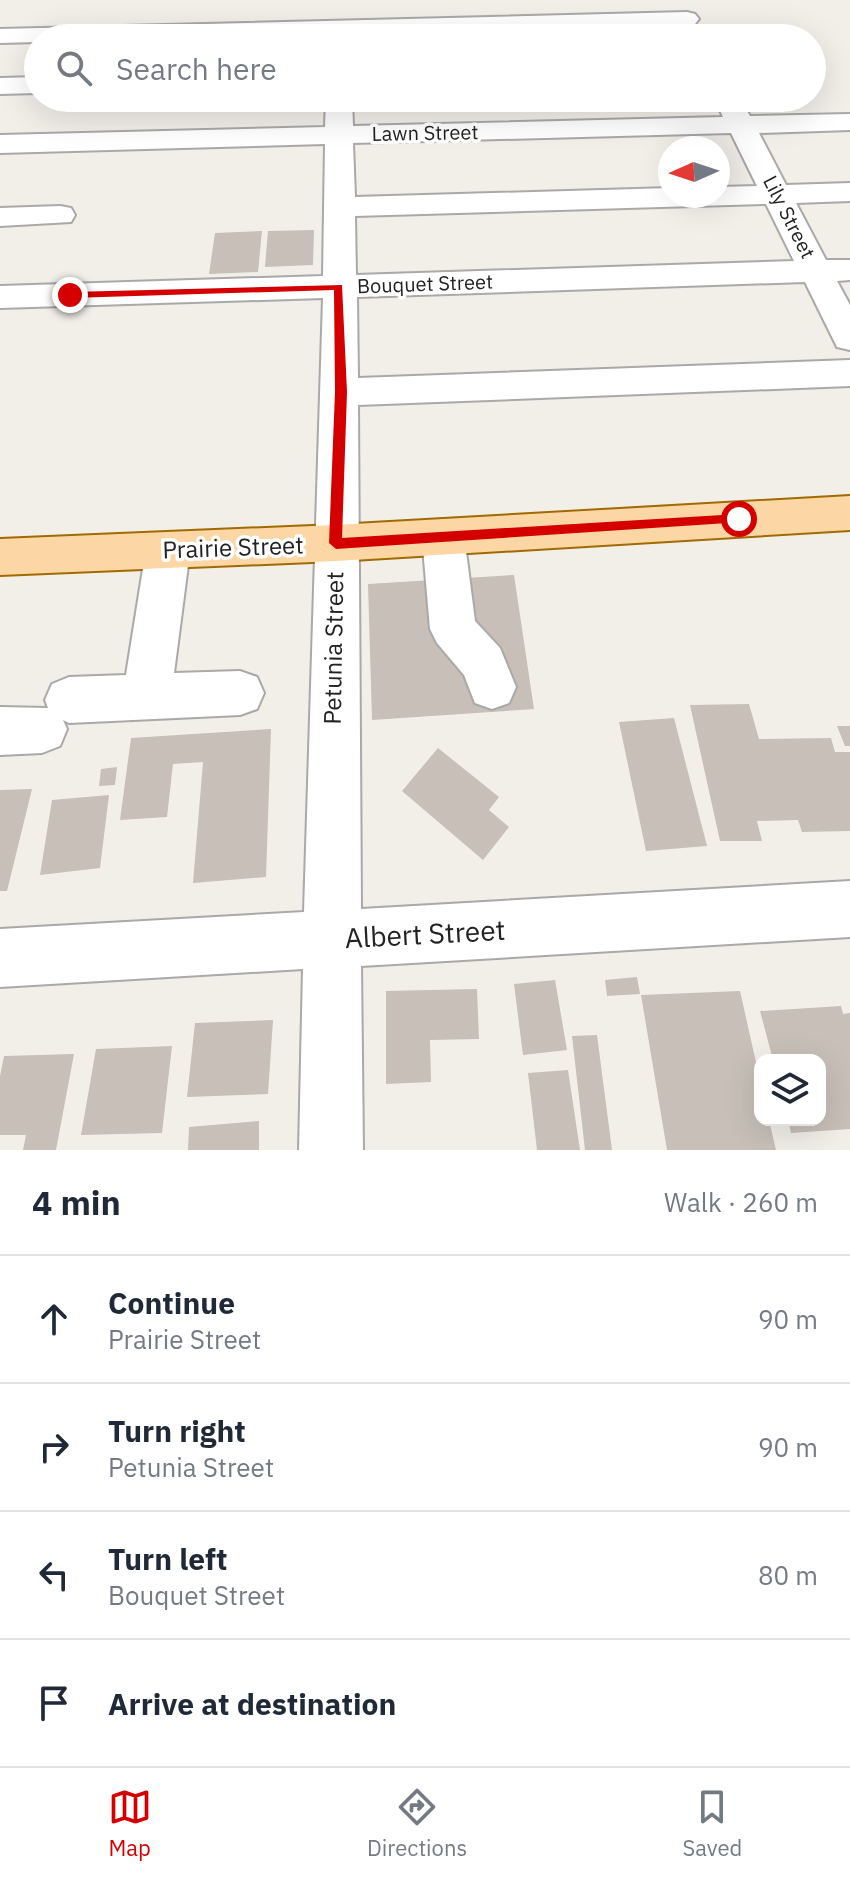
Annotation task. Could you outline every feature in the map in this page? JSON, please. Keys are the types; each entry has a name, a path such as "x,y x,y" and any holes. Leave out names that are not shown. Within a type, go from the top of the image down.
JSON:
{"main road":[{"name":"Prairie Street","path":"0,557 168,550 336,529 850,491"},
{"name":"Prairie Street","path":"0,527 336,529 443,536 850,513"}],"street":[{"path":"342,24 344,0"},
{"path":"554,24 687,19"},
{"path":"0,36 24,36"},
{"path":"0,86 24,85"},
{"name":"Lily Street","path":"735,112 850,338"},
{"name":"Lawn Street","path":"0,144 339,116 742,125 850,122"},
{"name":"Petunia Street","path":"331,1150 336,529 341,392 339,116"},
{"path":"339,207 850,192"},
{"path":"0,217 60,215"},
{"name":"Bouquet Street","path":"0,297 850,270"},
{"path":"341,392 850,373"},
{"path":"443,536 453,629 483,663 492,687"},
{"path":"147,697 168,550"},
{"path":"37,720 147,697 240,693"},
{"name":"Albert Street","path":"0,958 850,909"}],"building":[{"path":"314,230 313,265 265,267 268,231"},
{"path":"262,231 258,272 209,274 215,233"},
{"path":"514,575 534,709 372,720 368,584"},
{"path":"749,704 759,739 831,738 835,752 850,752 850,831 802,832 798,820 757,821 762,841 720,841 690,705"},
{"path":"674,718 707,846 646,851 619,722"},
{"path":"837,726 850,726 850,746 845,746"},
{"path":"271,729 266,877 193,883 203,762 173,764 167,817 120,820 131,738"},
{"path":"438,748 499,797 489,810 509,827 483,860 402,791"},
{"path":"117,767 115,785 99,786 101,769"},
{"path":"32,789 7,891 0,891 0,790"},
{"path":"109,795 100,868 40,875 52,800"},
{"path":"637,977 640,994 607,996 605,980"},
{"path":"555,980 567,1050 523,1055 514,984"},
{"path":"477,989 479,1039 430,1040 431,1082 386,1084 386,991"},
{"path":"740,991 754,1054 754,1126 770,1126 776,1150 667,1150 641,995"},
{"path":"841,1006 843,1014 850,1013 850,1129 791,1133 789,1126 826,1126 826,1054 771,1054 760,1011"},
{"path":"273,1020 268,1094 187,1097 195,1023"},
{"path":"597,1035 612,1150 585,1150 572,1036"},
{"path":"172,1046 162,1133 81,1135 96,1049"},
{"path":"74,1054 56,1150 23,1150 26,1135 0,1135 0,1076 4,1056"},
{"path":"568,1070 580,1150 537,1150 528,1073"},
{"path":"259,1121 259,1150 188,1150 189,1127"}],"route":[{"path":"70,295 338,287 341,392 336,543 739,519"}]}
